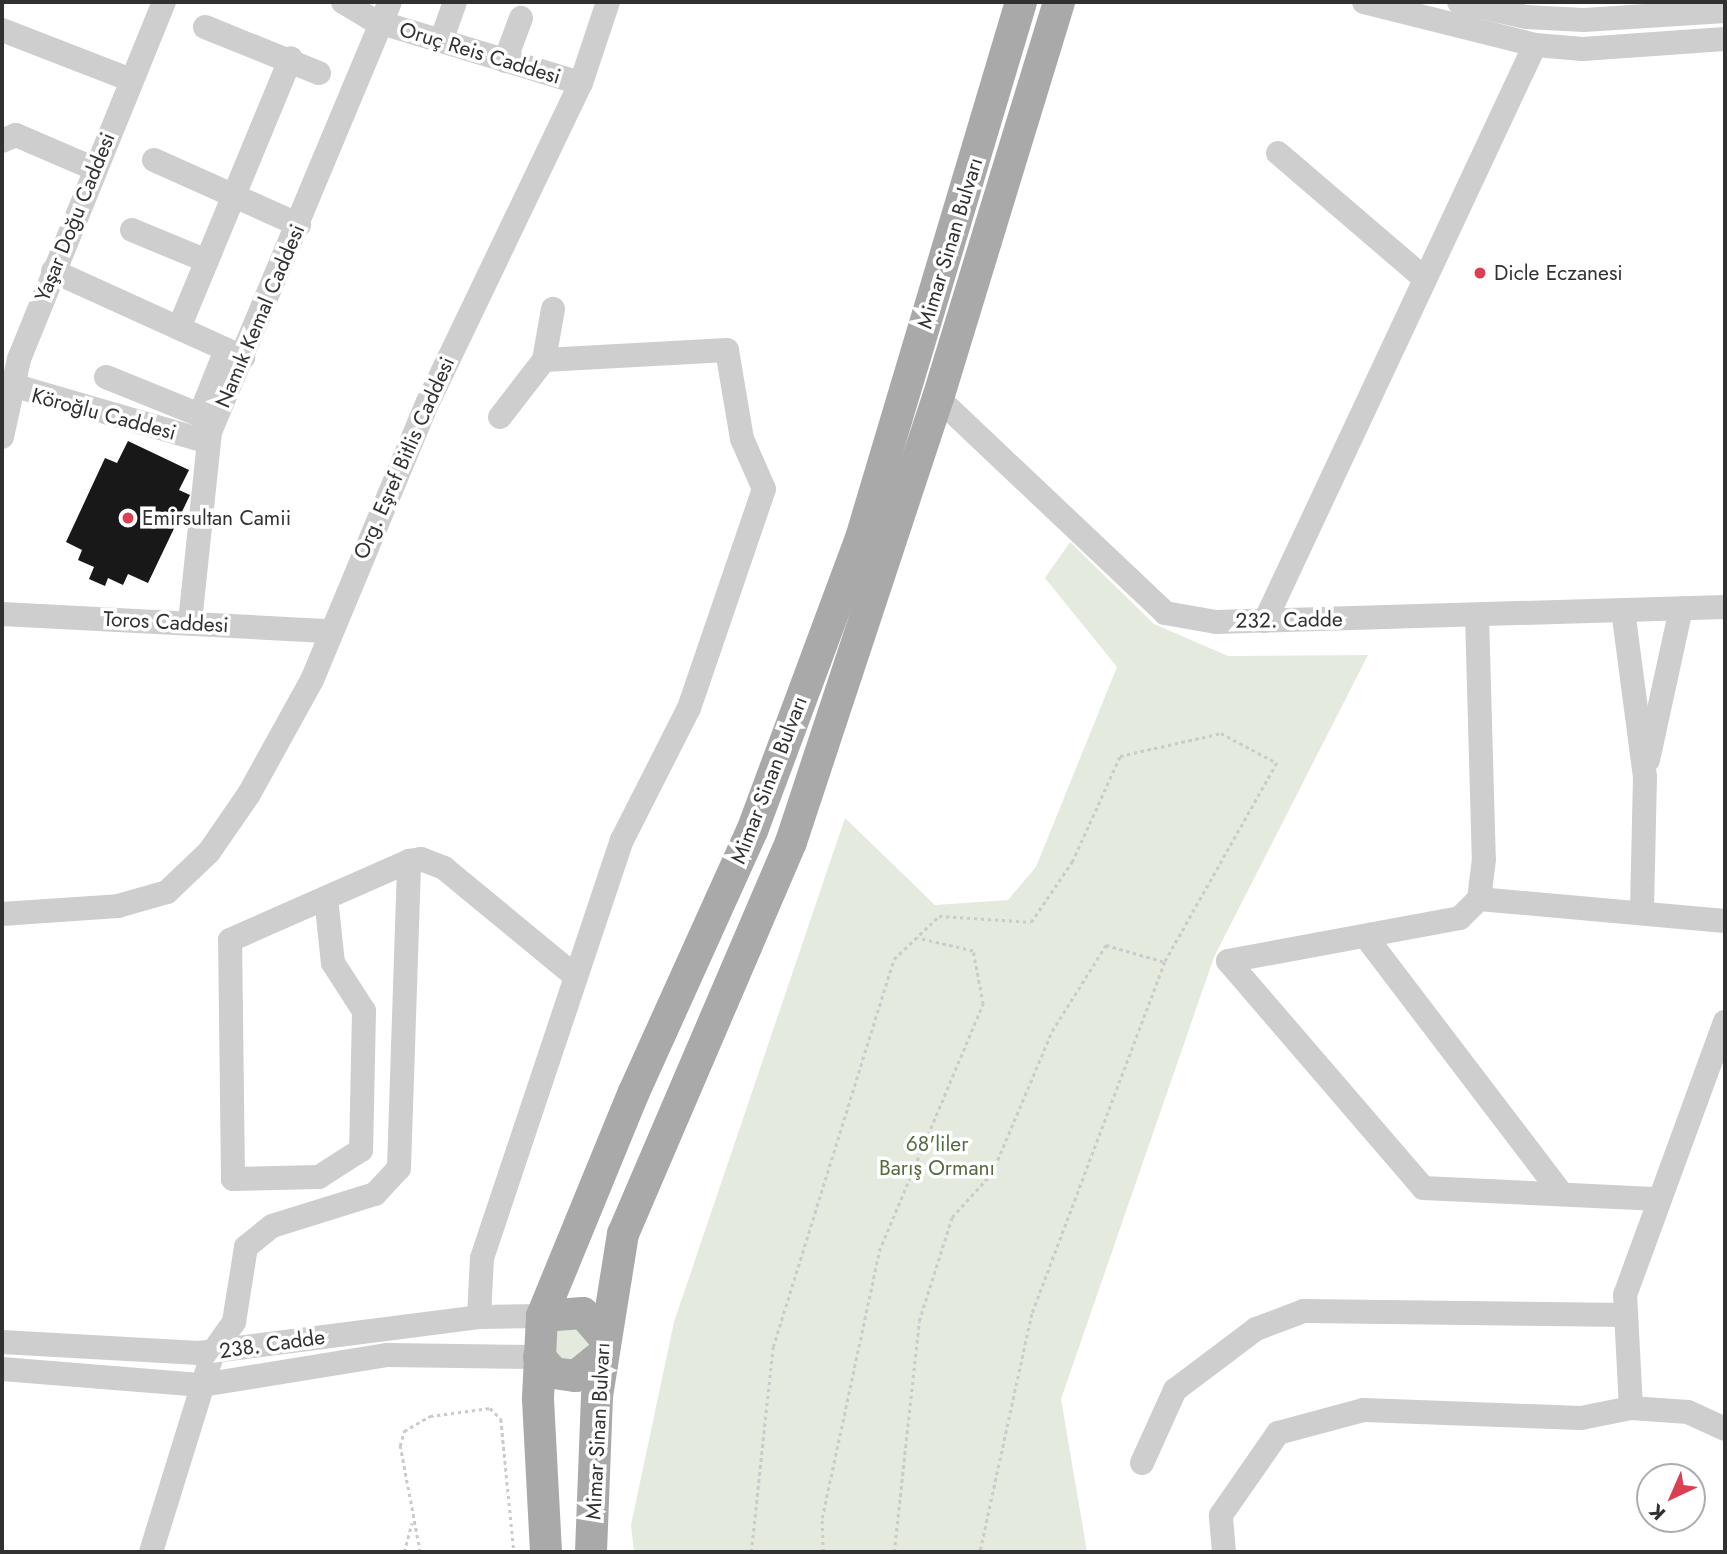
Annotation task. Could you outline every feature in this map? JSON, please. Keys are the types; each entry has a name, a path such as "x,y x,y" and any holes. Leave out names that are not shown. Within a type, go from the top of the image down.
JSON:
{"main road":[{"name":"Mimar Sinan Bulvarı","path":"546,1552 539,1357 542,1316 634,1092 752,831 861,538 1021,2"},
{"name":"Mimar Sinan Bulvarı","path":"592,1552 602,1346 624,1234 791,842 938,398 1059,2"},
{"path":"539,1357 554,1373 576,1376 602,1346 583,1313 542,1316"}],"street":[{"name":"Yaşar Doğu Caddesi","path":"2,437 7,386 162,2"},
{"name":"Oruç Reis Caddesi","path":"344,2 387,13 441,41 580,83"},
{"path":"441,41 455,2"},
{"name":"Org. Eşref Bitlis Caddesi","path":"2,914 118,906 167,892 209,852 249,794 312,680 330,631 428,402 580,83 608,2"},
{"path":"1364,2 1535,45 1583,48 1725,39"},
{"path":"1459,2 1556,10 1725,11"},
{"name":"Namık Kemal Caddesi","path":"190,622 208,442 234,353 299,225 387,13"},
{"path":"505,61 521,18"},
{"path":"205,27 291,58 319,73"},
{"path":"2,30 131,80"},
{"path":"1265,621 1535,45"},
{"path":"179,328 291,58"},
{"path":"2,141 16,135 95,169"},
{"path":"1278,153 1424,278"},
{"path":"154,160 299,225"},
{"path":"132,230 207,261"},
{"path":"53,271 234,353 200,415 106,377"},
{"path":"500,417 544,360 553,309"},
{"path":"479,1317 482,1258 622,840 689,708 764,489 742,439 727,350 544,360"},
{"name":"Köroğlu Caddesi","path":"7,386 208,442"},
{"path":"136,423 149,396"},
{"name":"232. Cadde","path":"938,398 1165,613 1265,621 1725,607"},
{"path":"1645,778 1681,609"},
{"path":"1623,610 1645,778 1642,913"},
{"name":"Toros Caddesi","path":"2,614 330,631"},
{"path":"1477,615 1484,859 1479,899 1461,918 1228,961 1423,1188 1660,1199"},
{"path":"326,898 333,963 364,1011 360,1150 319,1177 233,1179 230,940 409,861 444,868 576,977"},
{"path":"151,1552 213,1352 234,1322 246,1247 272,1226 375,1194 398,1168 409,861"},
{"path":"1479,899 1725,921"},
{"path":"1366,937 1562,1194"},
{"path":"364,1011 404,1014"},
{"path":"1631,1409 1625,1295 1725,1023"},
{"path":"1142,1463 1175,1390 1256,1329 1304,1311 1626,1315"},
{"name":"238. Cadde","path":"2,1342 213,1352 479,1317 542,1316"},
{"name":"238. Cadde","path":"2,1369 202,1385 388,1355 539,1357"},
{"path":"1224,1552 1221,1515 1278,1433 1364,1410 1581,1418 1631,1409 1688,1412 1725,1429"}],"path":[{"path":"751,1552 774,1347 894,960 939,916 1031,922 1072,862 1120,756 1221,733 1277,763 1165,962 1032,1314 981,1552"},
{"path":"823,1552 822,1518 879,1251 984,1004 973,951 917,938"},
{"path":"894,1552 919,1321 952,1217 992,1173 1052,1031 1106,945 1165,962"},
{"path":"419,1552 400,1446 404,1431 430,1416 490,1408 501,1419 514,1552"},
{"path":"404,1552 404,1535 413,1521"}],"green space":[{"name":"68'liler Barış Ormanı","path":"1070,542 1154,624 1228,656 1368,655 1214,957 1061,1399 1087,1552 634,1552 631,1525 674,1322 845,818 935,905 1008,900 1036,867 1117,667 1045,578"},
{"path":"564,1319 591,1341 587,1355 559,1363 547,1332"}],"building":[{"name":"Emirsultan Camii","path":"128,441 189,470 179,490 190,495 148,583 128,574 123,585 108,578 105,586 89,579 94,567 78,560 82,550 66,542 105,458 117,463"}],"place":[{"name":"Dicle Eczanesi","path":"1480,273"},
{"name":"Emirsultan Camii","path":"128,518"}]}
